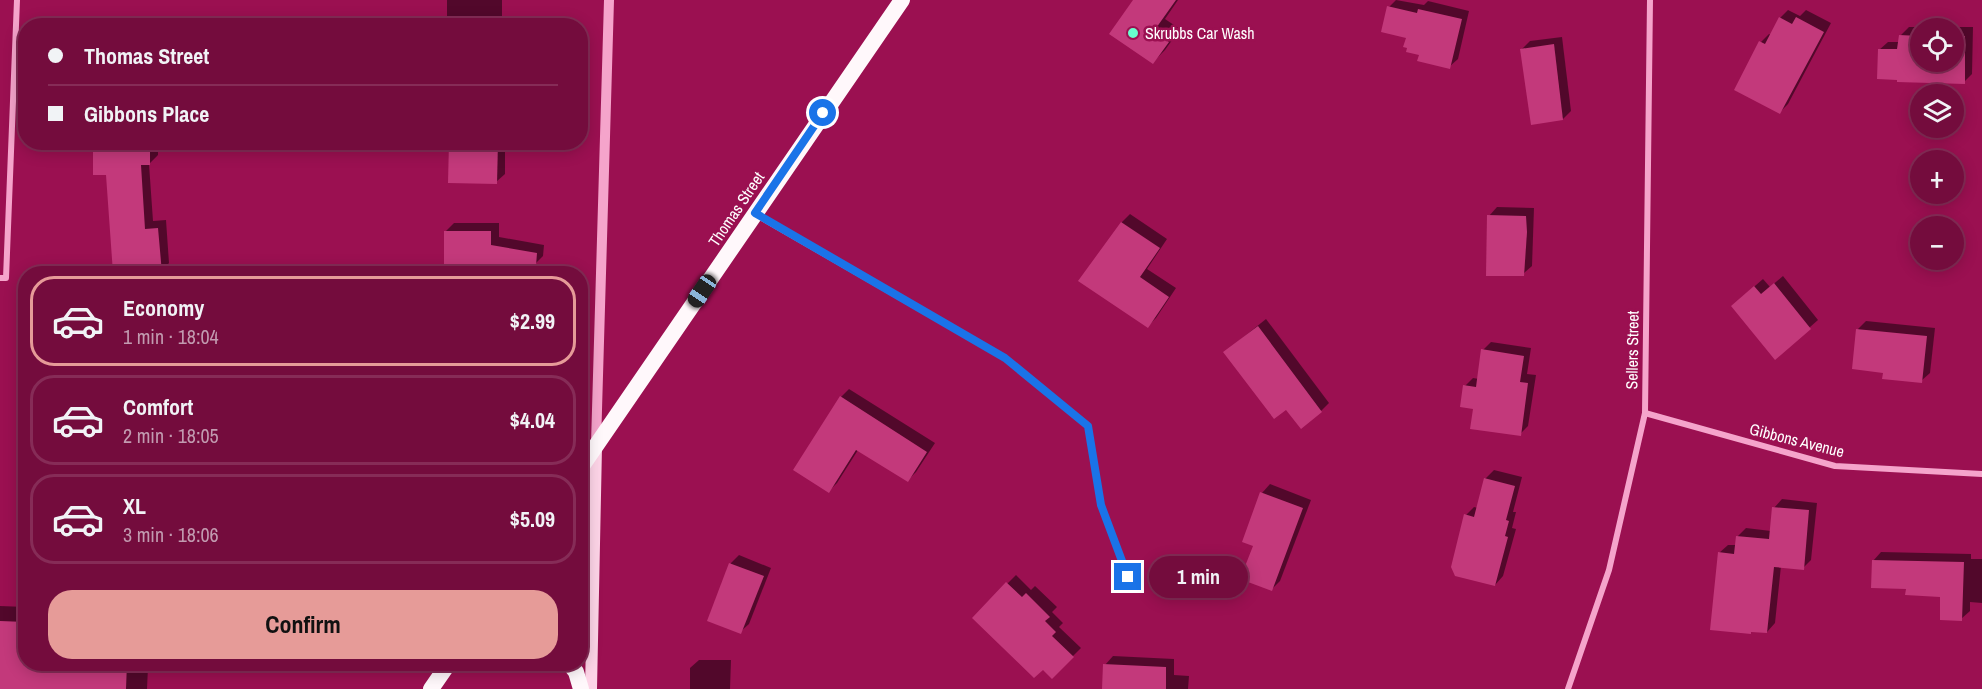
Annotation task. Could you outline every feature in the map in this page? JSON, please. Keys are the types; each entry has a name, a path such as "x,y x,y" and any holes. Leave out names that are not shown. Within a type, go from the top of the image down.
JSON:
{"highway":[{"name":"Thomas Street","path":"588,458 902,0"},
{"path":"431,689 444,671"},
{"path":"575,671 581,689"}],"main road":[{"path":"591,689 596,447"}],"street":[{"path":"3,278 17,0"},
{"path":"596,447 609,0"},
{"name":"Sellers Street","path":"1568,689 1609,570 1645,413 1650,0"},
{"path":"755,213 1005,358 1088,426 1101,505 1128,577"},
{"name":"Gibbons Avenue","path":"1645,413 1835,466 1982,474"}],"building":[{"name":"Skrubbs Car Wash","path":"1133,0 1176,0 1154,31 1169,42 1153,64 1109,34"},
{"path":"1387,6 1417,13 1418,9 1462,19 1450,69 1417,61 1419,55 1406,52 1407,48 1403,47 1406,38 1381,32"},
{"path":"1779,17 1792,24 1796,17 1824,32 1780,114 1734,90 1759,41 1765,44"},
{"path":"1899,35 1910,36 1910,72 1964,72 1965,36 1965,84 1897,82 1897,80 1877,79 1878,49 1897,49"},
{"path":"1554,44 1563,120 1531,125 1520,49"},
{"path":"93,150 150,150 150,165 141,165 145,229 158,228 161,266 112,266 106,175 93,175"},
{"path":"449,150 498,150 497,184 448,183"},
{"path":"1487,215 1526,216 1524,276 1486,276"},
{"path":"1121,222 1160,248 1140,277 1169,297 1148,328 1078,281"},
{"path":"444,231 491,231 491,245 537,253 536,266 444,266"},
{"path":"1774,283 1811,329 1775,360 1731,306 1754,286 1761,294"},
{"path":"1258,326 1322,412 1301,429 1286,410 1274,419 1223,352"},
{"path":"1856,329 1927,336 1922,383 1882,379 1883,373 1852,369"},
{"path":"1481,349 1524,356 1520,382 1528,383 1521,436 1470,429 1473,409 1460,407 1463,385 1476,387"},
{"path":"840,396 927,452 908,482 856,450 829,493 793,470"},
{"path":"1484,478 1515,486 1506,520 1509,521 1505,536 1508,537 1495,586 1455,576 1451,567 1464,514 1474,517"},
{"path":"1260,492 1303,508 1272,591 1240,579 1253,546 1242,542"},
{"path":"1772,507 1809,510 1804,570 1774,567 1767,633 1751,632 1751,634 1710,630 1718,552 1734,554 1736,536 1769,539"},
{"path":"1872,560 1964,562 1962,621 1940,620 1940,597 1905,595 1906,589 1871,588"},
{"path":"729,563 764,576 741,634 707,621"},
{"path":"1006,582 1022,597 1026,593 1050,617 1045,621 1056,632 1052,636 1074,657 1052,679 1043,670 1034,678 972,618"},
{"path":"0,621 18,622 18,671 127,671 126,689 0,689"},
{"path":"1103,664 1166,667 1166,689 1102,689"}],"place":[{"name":"Skrubbs Car Wash","path":"1133,33"}],"route":[{"path":"823,113 755,213 1005,358 1088,426 1101,505 1128,577"}]}
